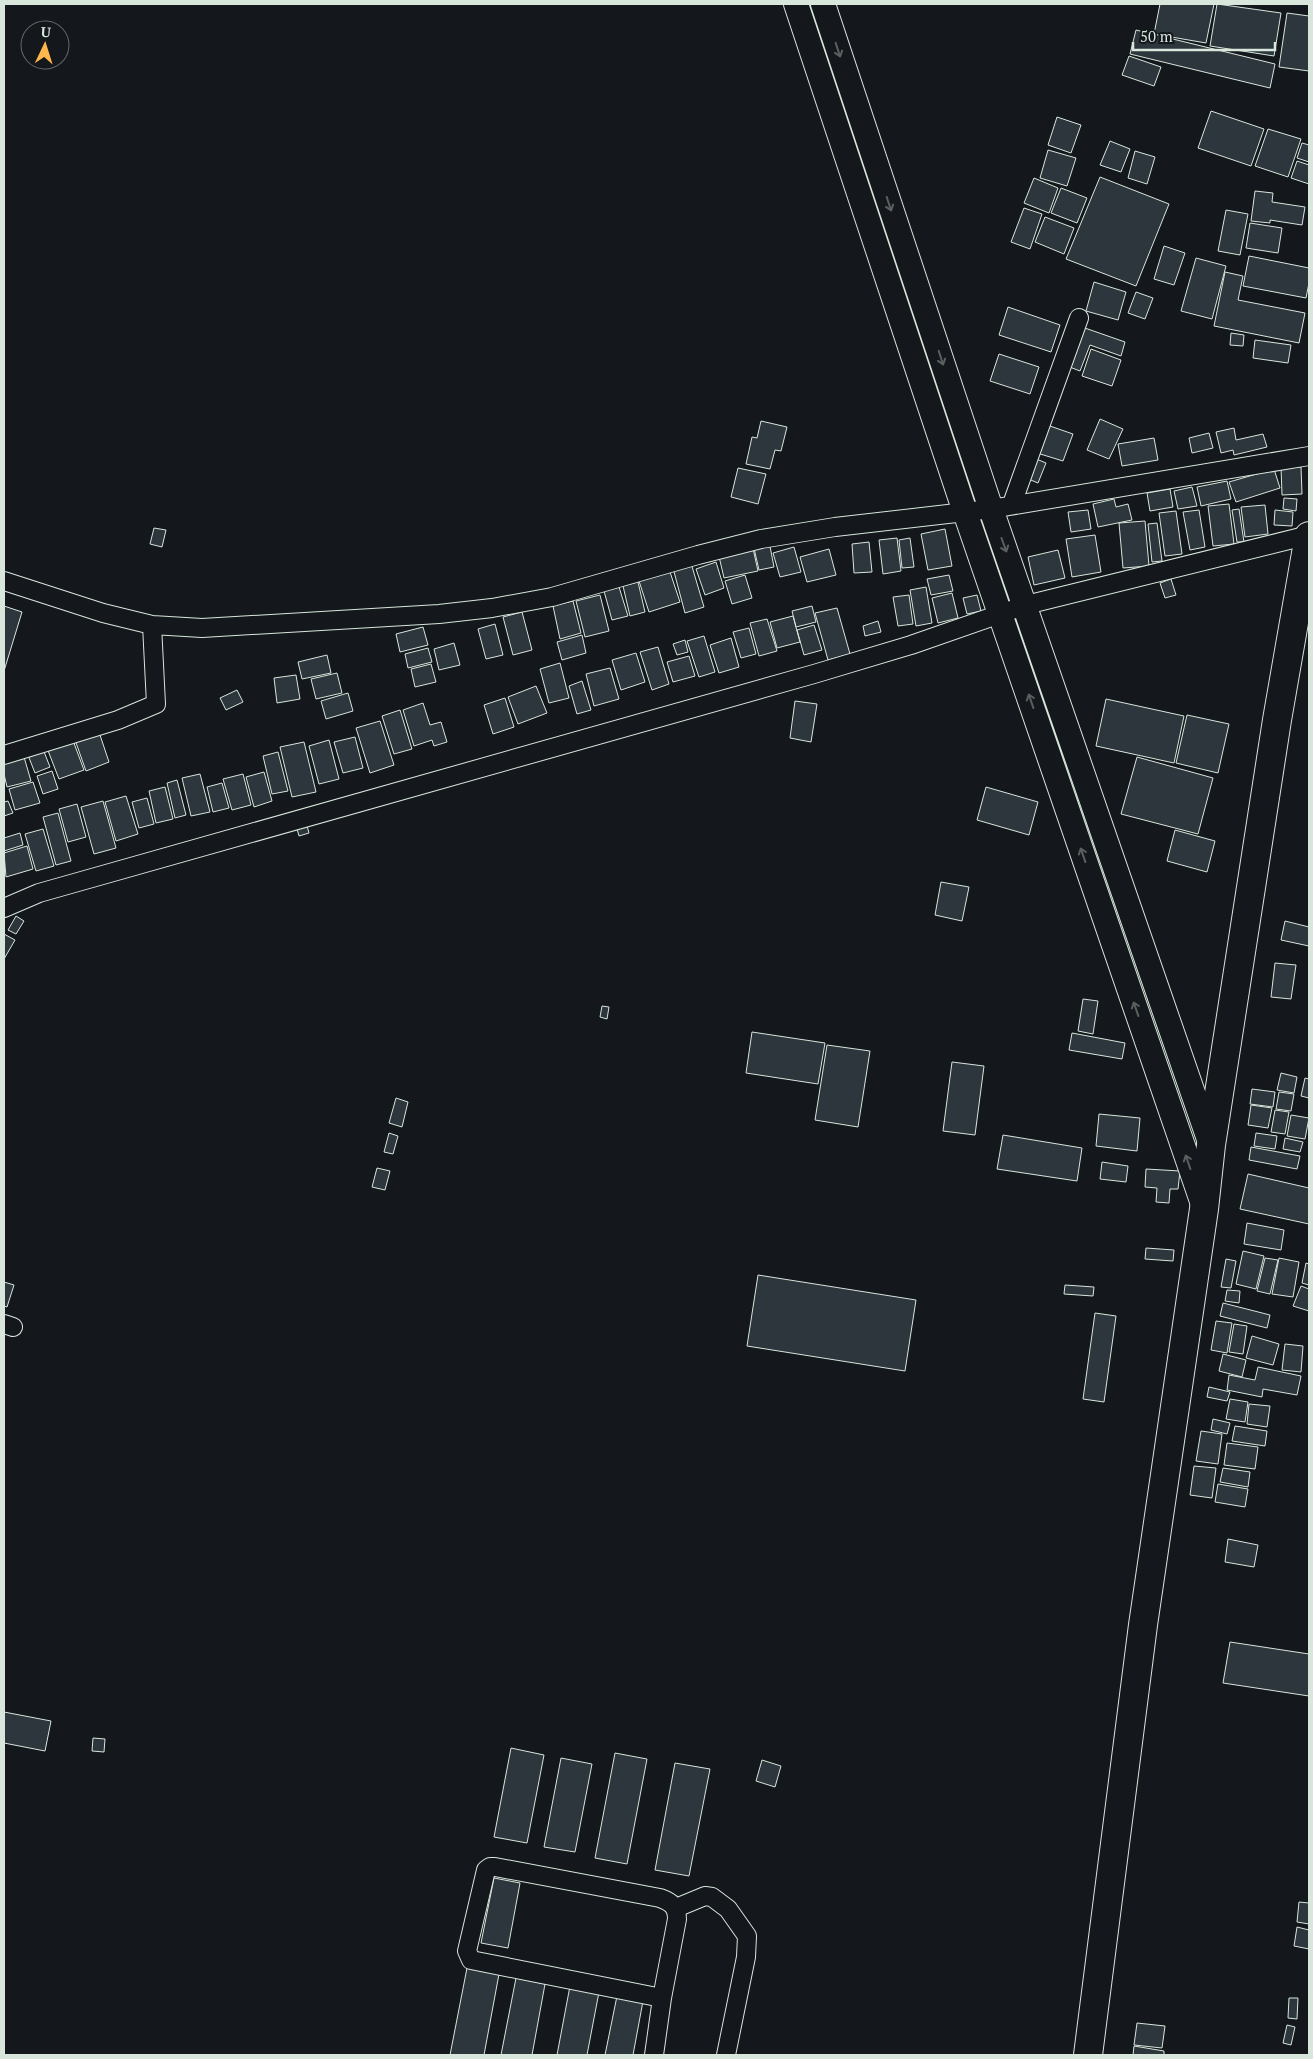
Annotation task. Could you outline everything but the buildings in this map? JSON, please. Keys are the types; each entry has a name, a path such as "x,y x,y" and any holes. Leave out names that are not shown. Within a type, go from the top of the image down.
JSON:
{"main road":[{"path":"1088,2055 1143,1625 1204,1208 1211,1145 1277,720 1309,535"}],"street":[{"path":"796,4 965,512 1204,1208"},
{"path":"822,4 1002,506 1026,605 1211,1145"},
{"path":"1002,506 1079,318"},
{"path":"4,580 103,613 152,625 202,628 439,614 492,608 552,597 761,539 835,527 965,512 1309,456"},
{"path":"4,908 39,893 814,674 1026,605 1309,535"},
{"path":"4,755 118,720 156,704 152,625"},
{"path":"662,1998 474,1962 469,1958 467,1951 484,1875 486,1870 492,1866 660,1898 676,1908"},
{"path":"676,1908 705,1896 712,1897 728,1909 747,1936 746,1957 726,2055"},
{"path":"654,2055 662,1998 677,1919 676,1908"}]}
